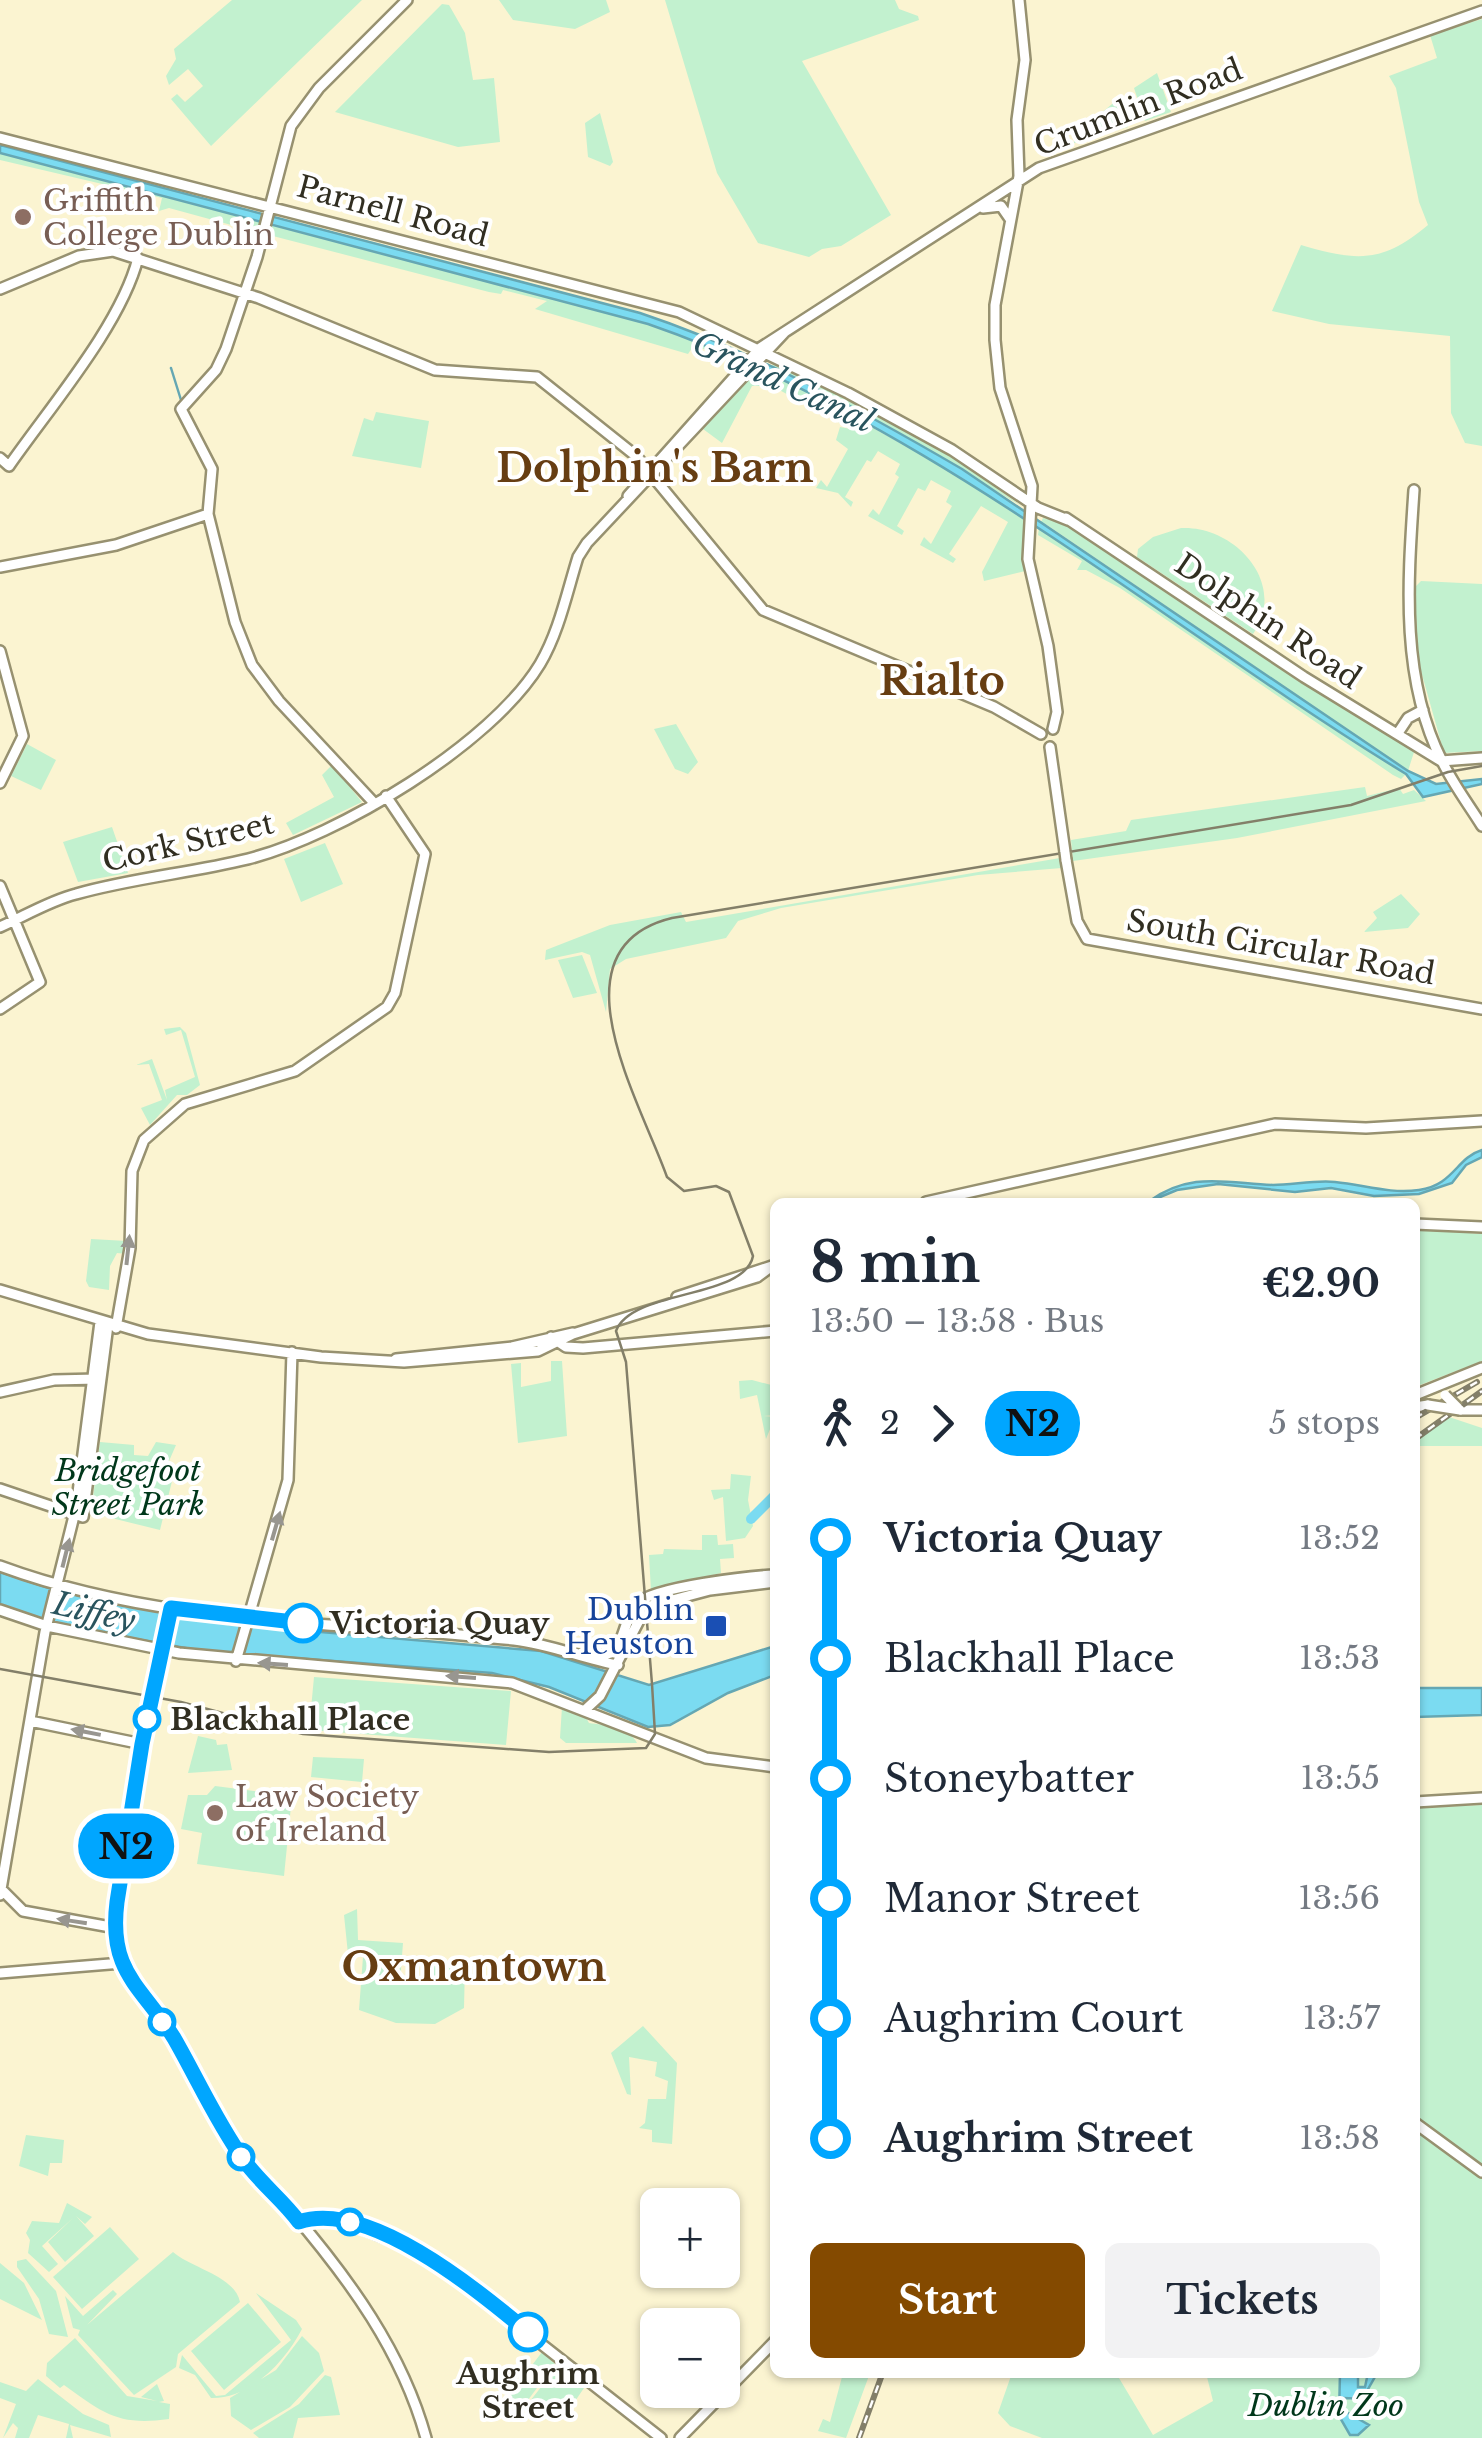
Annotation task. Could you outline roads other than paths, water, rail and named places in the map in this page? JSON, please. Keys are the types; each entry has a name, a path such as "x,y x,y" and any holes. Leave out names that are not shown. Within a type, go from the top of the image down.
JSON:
{"main road":[{"path":"375,804 279,701 252,666 235,622 208,514 212,469 181,409 216,370 246,293 286,141 302,107 407,0"},
{"path":"1019,0 1025,60 1017,120 1018,184 994,311 1000,388 1030,471 1033,506 1028,558 1045,627 1056,710 1053,729 1058,739 1050,746 1042,743 1041,734"},
{"name":"Crumlin Road","path":"762,352 785,332 1039,168 1482,11"},
{"name":"Parnell Road","path":"0,138 637,300 692,317 762,352"},
{"path":"1018,160 1039,168"},
{"path":"980,208 1000,206 1011,226"},
{"path":"0,290 97,251 138,258 246,293 435,370 536,377 636,456 763,610 1007,713 1041,734"},
{"path":"0,458 9,466 125,296 138,258"},
{"path":"650,475 661,458 762,352"},
{"name":"Dolphin Road","path":"762,352 952,450 1033,506 1068,520 1317,686 1442,761"},
{"path":"650,475 747,368"},
{"path":"636,456 661,458"},
{"name":"Cork Street","path":"0,927 76,894 270,852 375,804 499,712 526,684 548,648 578,556 650,475"},
{"path":"1414,490 1409,611 1423,710 1442,761 1482,826"},
{"path":"0,567 105,547 208,514"},
{"path":"0,652 23,738 0,783"},
{"path":"1398,734 1408,718 1423,710"},
{"path":"1041,734 1053,729"},
{"name":"South Circular Road","path":"1050,746 1078,922 1087,939 1482,1009"},
{"path":"1442,761 1482,758"},
{"path":"116,1928 23,1911 0,1892 47,1625 79,1516 96,1380 130,1248 132,1171 144,1140 177,1108 295,1071 391,1002 424,854 386,796"},
{"path":"0,886 40,982 0,1010"},
{"path":"941,1198 1071,1173 1275,1124 1342,1129 1482,1121"},
{"path":"1420,1224 1482,1227"},
{"path":"0,1290 108,1325 292,1352 394,1360 508,1355 757,1277 770,1268"},
{"path":"555,1340 570,1348 770,1332"},
{"path":"237,1658 288,1480 292,1352"},
{"path":"1420,1394 1482,1366"},
{"path":"1460,1374 1447,1383 1445,1395 1465,1411 1482,1418"},
{"path":"0,1392 54,1380 96,1380"},
{"path":"1420,1406 1482,1410"},
{"path":"0,1489 79,1516"},
{"path":"0,1566 57,1589 170,1610 248,1622 516,1640 588,1657 608,1657 617,1649 633,1610 643,1599 725,1579 770,1579"},
{"path":"583,1708 592,1708 600,1696 646,1607 770,1580"},
{"path":"0,1610 47,1625 163,1648 310,1666 491,1679 532,1688 706,1758 770,1766"},
{"path":"170,1610 142,1744 116,1928 122,1964 131,1985 171,2034 241,2156 299,2222 385,2336 410,2390 426,2438"},
{"path":"588,1657 610,1671"},
{"path":"600,1696 602,1711 614,1720"},
{"path":"30,1721 142,1744"},
{"path":"1420,1802 1482,1798"},
{"path":"0,1973 122,1964"},
{"path":"1420,2127 1482,2172"},
{"path":"299,2222 322,2216 343,2220 436,2260 661,2438"},
{"path":"680,2438 770,2346"}],"water":[{"path":"0,145 640,313 724,345 845,403 962,469 1408,771 1436,784 1482,779 1482,784 1423,797 1406,774 1038,528 849,414 751,365 648,324 0,153"},
{"path":"1482,1150 1482,1157 1466,1165 1452,1183 1419,1194 1374,1196 1331,1188 1295,1192 1218,1184 1154,1198 1178,1186 1208,1181 1273,1185 1327,1182 1419,1190 1440,1183"},
{"name":"Liffey","path":"0,1572 61,1592 229,1624 541,1651 649,1685 770,1648 770,1677 728,1693 670,1725 648,1727 549,1687 492,1673 202,1651 53,1624 0,1606"},
{"path":"1420,1688 1482,1688 1482,1715 1420,1717"},
{"path":"1340,2378 1358,2378 1358,2387 1365,2387 1367,2378 1374,2378 1367,2391 1368,2399 1344,2398 1343,2410 1369,2425 1358,2435 1350,2435 1339,2416"}],"waterway":[{"path":"171,368 181,400"},
{"path":"751,1519 770,1500"}],"tram line":[{"path":"0,1669 181,1702 303,1734 549,1752 646,1748 655,1734 652,1684 626,1362 616,1331 626,1317 643,1308 730,1280 745,1270 753,1256 729,1192 716,1186 684,1191 667,1177 624,1070 613,1031 609,994 615,961 635,935 672,918 1351,805 1448,772 1482,766"}],"railway":[{"path":"1420,1415 1477,1382"},
{"path":"1420,1435 1482,1391"},
{"path":"859,2438 881,2378"}],"place":[{"name":"Griffith College Dublin","path":"23,217"},
{"name":"Victoria Quay","path":"303,1623"},
{"name":"Dublin Heuston","path":"716,1626"},
{"name":"Blackhall Place","path":"147,1719"},
{"name":"Law Society of Ireland","path":"215,1813"},
{"name":"Aughrim Street","path":"528,2332"}],"district":[{"name":"Dolphin's Barn","path":"655,468"},
{"name":"Rialto","path":"942,681"},
{"name":"Oxmantown","path":"474,1967"}],"water label":[{"name":"Grand Canal","path":"783,382"}],"park label":[{"name":"Bridgefoot Street Park","path":"128,1487"},
{"name":"Dublin Zoo","path":"1326,2405"}]}
